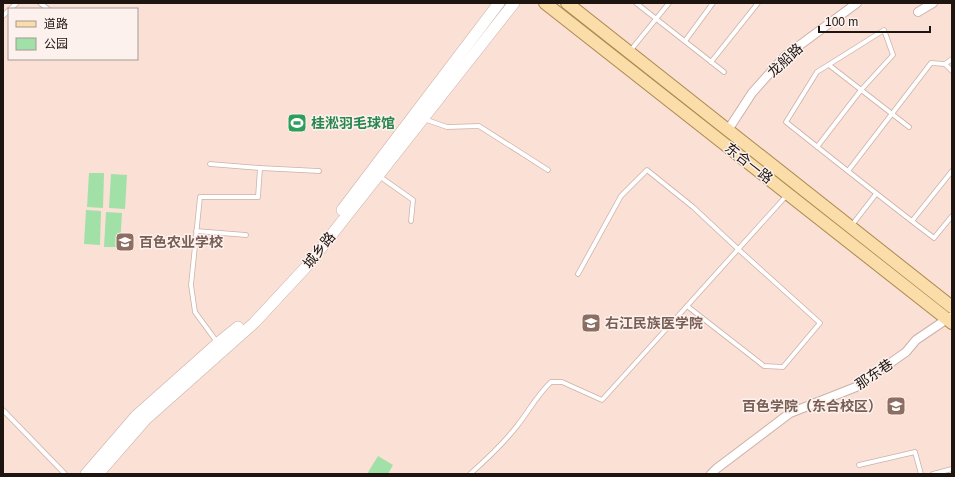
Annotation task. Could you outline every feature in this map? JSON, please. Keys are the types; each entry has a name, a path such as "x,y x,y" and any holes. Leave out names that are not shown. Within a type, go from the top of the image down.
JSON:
{"main road":[{"name":"城乡路","path":"98,474 146,419 249,319 302,262 499,3"},
{"name":"城乡路","path":"86,474 136,416 222,346 254,323 307,266 514,3"},
{"name":"东合一路","path":"545,3 950,319"},
{"name":"东合一路","path":"566,3 952,307"}],"street":[{"name":"龙船路","path":"728,130 752,93 785,56 857,3"},
{"path":"918,12 933,3"},
{"name":"那东巷","path":"711,474 790,413 856,387 906,352 916,340 950,319"}],"lane":[{"path":"636,3 724,72"},
{"path":"629,52 669,3"},
{"path":"685,41 714,3"},
{"path":"711,62 758,3"},
{"path":"817,146 861,90 893,55 884,30 817,72 786,122 934,238 952,216"},
{"path":"848,171 931,63 944,64 952,60"},
{"path":"944,64 952,71"},
{"path":"829,65 909,127"},
{"path":"423,119 447,126 479,126 548,170"},
{"path":"210,164 319,171"},
{"path":"222,346 195,312 191,285 200,197 258,197 260,168"},
{"path":"578,274 621,196 647,170 693,207 820,324 782,367 764,366 687,306"},
{"path":"912,221 952,171"},
{"path":"378,176 413,200 411,221"},
{"path":"470,474 496,451 518,425 543,389 551,382 562,382 602,400 788,193"},
{"path":"850,227 876,194"},
{"path":"196,231 246,235"},
{"path":"3,410 65,474"},
{"path":"859,465 915,452 921,474"},
{"path":"932,474 952,469"}],"green space":[{"path":"89,173 104,173 103,208 87,207"},
{"path":"111,174 127,175 125,209 109,208"},
{"path":"86,210 101,211 100,245 84,244"},
{"path":"106,212 122,213 120,247 104,247"},
{"path":"378,456 393,465 388,474 367,474"}],"place":[{"name":"桂淞羽毛球馆","path":"297,123"},
{"name":"百色农业学校","path":"125,242"},
{"name":"右江民族医学院","path":"591,323"},
{"name":"百色学院（东合校区）","path":"896,406"}]}
